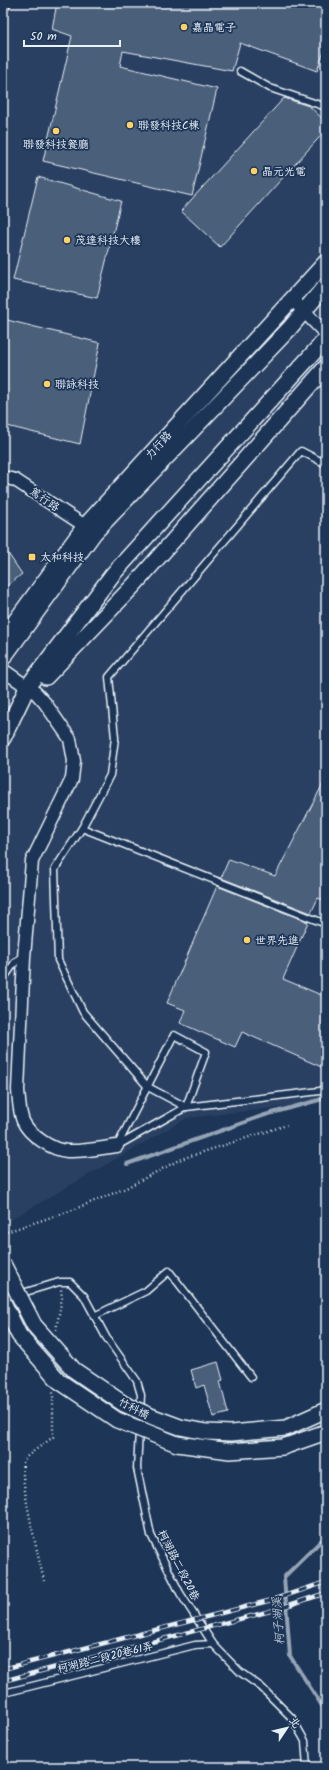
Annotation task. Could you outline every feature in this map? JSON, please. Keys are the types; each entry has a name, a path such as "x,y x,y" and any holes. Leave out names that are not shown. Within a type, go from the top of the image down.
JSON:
{"street":[{"name":"力行路","path":"3,638 85,526 326,262"},
{"name":"力行路","path":"3,658 94,533 289,329 326,285"},
{"path":"292,299 326,334"},
{"path":"3,738 16,710 32,690 113,574 326,339"},
{"path":"32,690 134,585 326,367"},
{"name":"篤行路","path":"3,477 15,480 85,526"},
{"path":"3,670 32,690 70,739 74,761 72,779 32,861 24,957 18,1090 23,1120 29,1130 39,1140 66,1151 117,1146"},
{"name":"竹科橋","path":"3,1264 34,1325 74,1370 132,1408 180,1427 206,1432 231,1433 286,1428 326,1410"},
{"name":"竹科橋","path":"5,1300 19,1335 59,1381 117,1420 124,1423 177,1444 230,1451 283,1447 326,1432"}],"lane":[{"path":"240,71 270,88 326,107"},
{"path":"186,1107 148,1087 83,1012 58,960 55,869 82,828 110,775 115,738 108,677 301,451 326,464"},
{"path":"82,828 326,924"},
{"path":"3,979 16,961 24,957"},
{"path":"117,1146 174,1034 206,1052 186,1107"},
{"path":"117,1146 186,1107 320,1091 326,1088"},
{"path":"94,1316 146,1291 169,1271 251,1377"},
{"path":"5,1300 59,1282"},
{"name":"柯湖路二段20巷","path":"59,1282 70,1282 84,1296 106,1337 136,1381 141,1395 138,1468 151,1535 180,1594 213,1644 240,1672 260,1687 292,1718 305,1740 307,1767"},
{"path":"3,1289 5,1300 3,1306"},
{"name":"柯湖路二段20巷61弄","path":"3,1691 4,1693 195,1645 213,1644"}],"path":[{"path":"3,1233 70,1211 126,1188 181,1159 287,1125"},
{"path":"55,1333 62,1298 59,1282"},
{"path":"44,1581 25,1493 23,1466 24,1460 53,1437 52,1389"}],"shaded area":[{"path":"3,3 326,3 326,375 323,378 326,382 326,1102 187,1118 3,1224"}],"building":[{"path":"57,3 326,3 326,46 317,71 240,43 232,71 123,51 120,66 217,89 192,196 43,161 72,36 52,29"},
{"name":"晶元光電","path":"284,98 309,106 326,122 326,130 220,247 181,211"},
{"name":"茂達科技大樓","path":"38,177 121,201 97,298 13,280"},
{"name":"聯詠科技","path":"3,319 100,343 80,444 3,425"},
{"path":"3,546 22,574 3,589"},
{"path":"326,778 326,901 318,898 311,913 221,878 229,859 275,876"},
{"name":"世界先進","path":"217,886 308,922 283,979 326,997 326,1069 242,1032 235,1047 180,1023 185,1010 167,1003"},
{"path":"218,1362 223,1380 220,1381 228,1413 213,1417 204,1385 196,1388 191,1370"}],"waterway":[{"path":"127,1164 265,1115 326,1098"},
{"name":"柯子湖溪","path":"326,1536 284,1577 290,1656 326,1712"}],"railway":[{"path":"3,1669 272,1600 326,1582"},
{"path":"3,1681 274,1610 326,1593"}],"place":[{"name":"嘉晶電子","path":"184,27"},
{"name":"聯發科技C棟","path":"130,125"},
{"name":"聯發科技餐廳","path":"56,131"},
{"name":"晶元光電","path":"254,171"},
{"name":"茂達科技大樓","path":"67,240"},
{"name":"聯詠科技","path":"47,384"},
{"name":"太和科技","path":"32,557"},
{"name":"世界先進","path":"247,940"}]}
